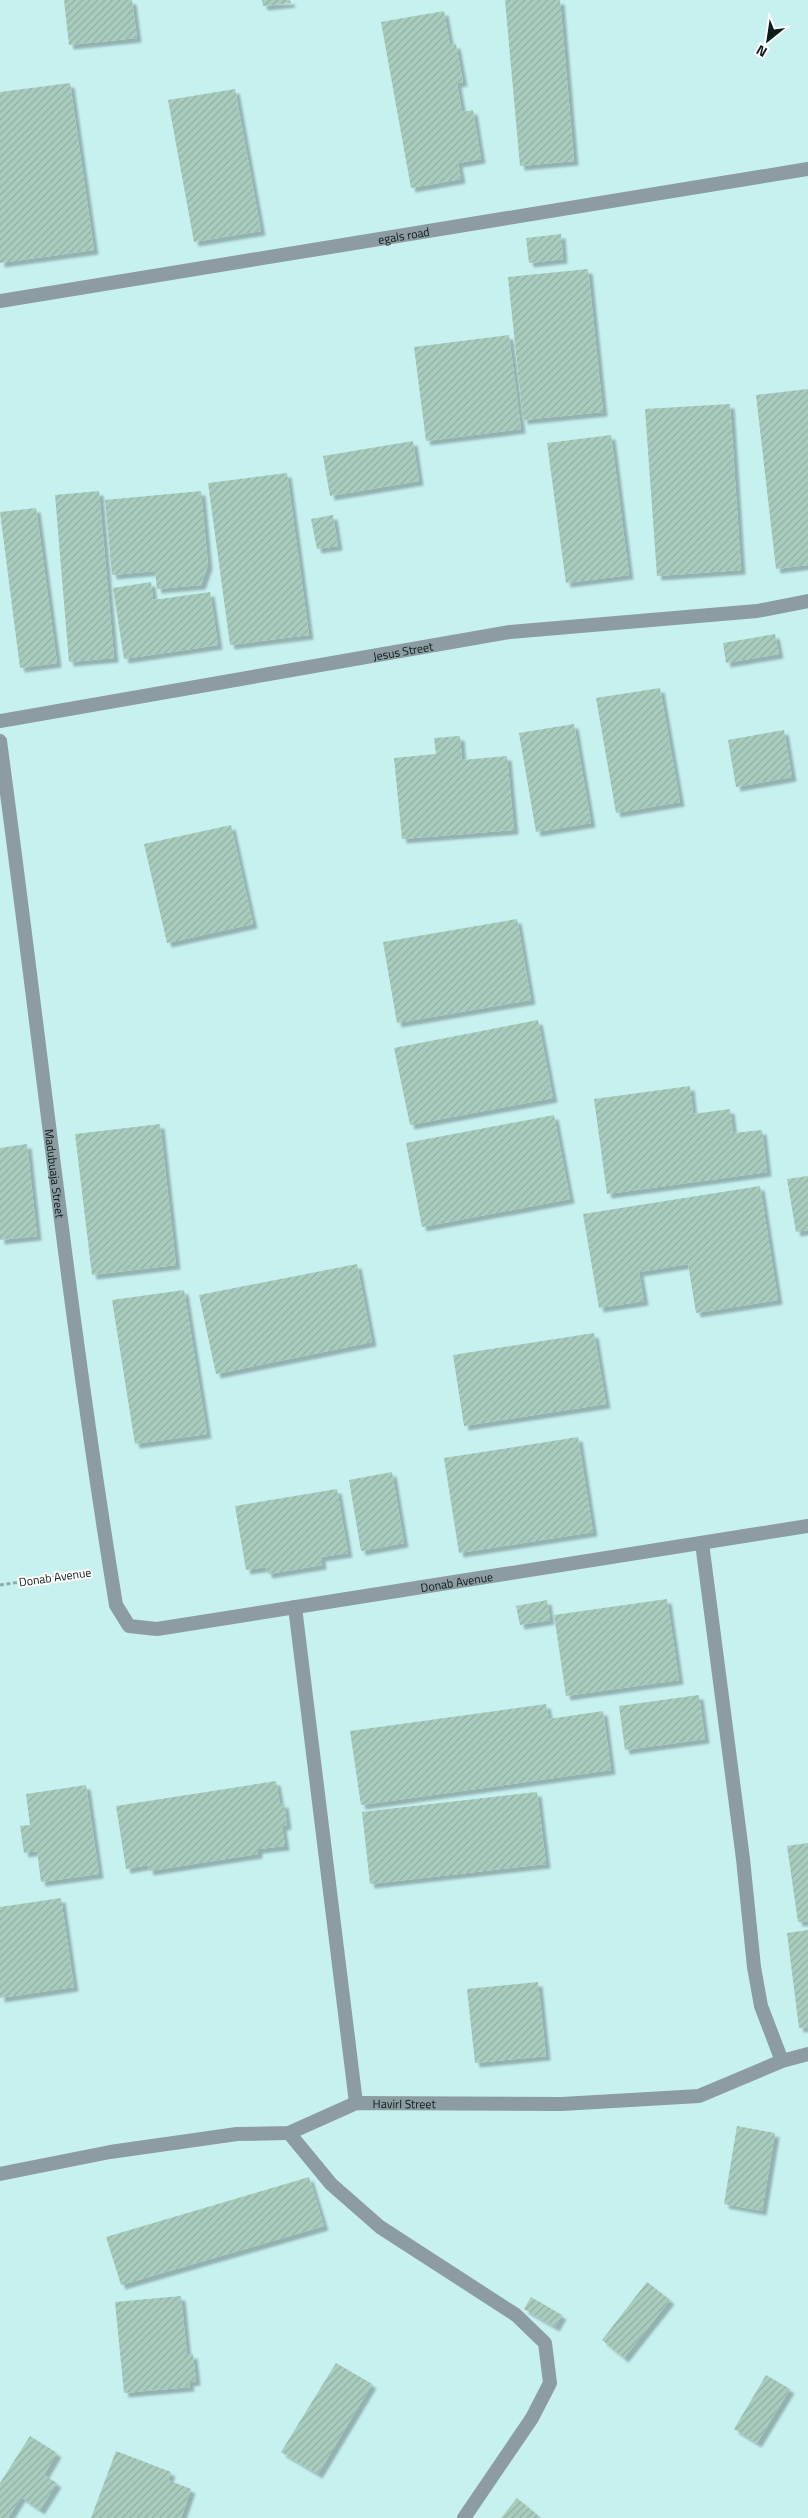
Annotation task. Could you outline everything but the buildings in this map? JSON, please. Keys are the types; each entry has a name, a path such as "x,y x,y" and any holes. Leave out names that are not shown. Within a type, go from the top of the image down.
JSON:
{"street":[{"name":"egals road","path":"0,301 808,170"},
{"name":"Jesus Street","path":"0,720 510,632 757,611 808,601"},
{"name":"Madubuaja Street","path":"0,741 33,985 63,1244 116,1605"},
{"name":"Donab Avenue","path":"116,1605 129,1626 157,1629 808,1526"},
{"path":"702,1543 742,1850 754,1967 762,2006 782,2060"},
{"path":"295,1608 356,2103"},
{"name":"Havirl Street","path":"0,2174 110,2152 237,2134 289,2132 356,2103 562,2104 699,2096 782,2060 808,2054"},
{"path":"289,2132 331,2184 380,2226 516,2314 544,2343 550,2383 532,2418 464,2518"}],"path":[{"name":"Donab Avenue","path":"0,1585 110,1569"}]}
